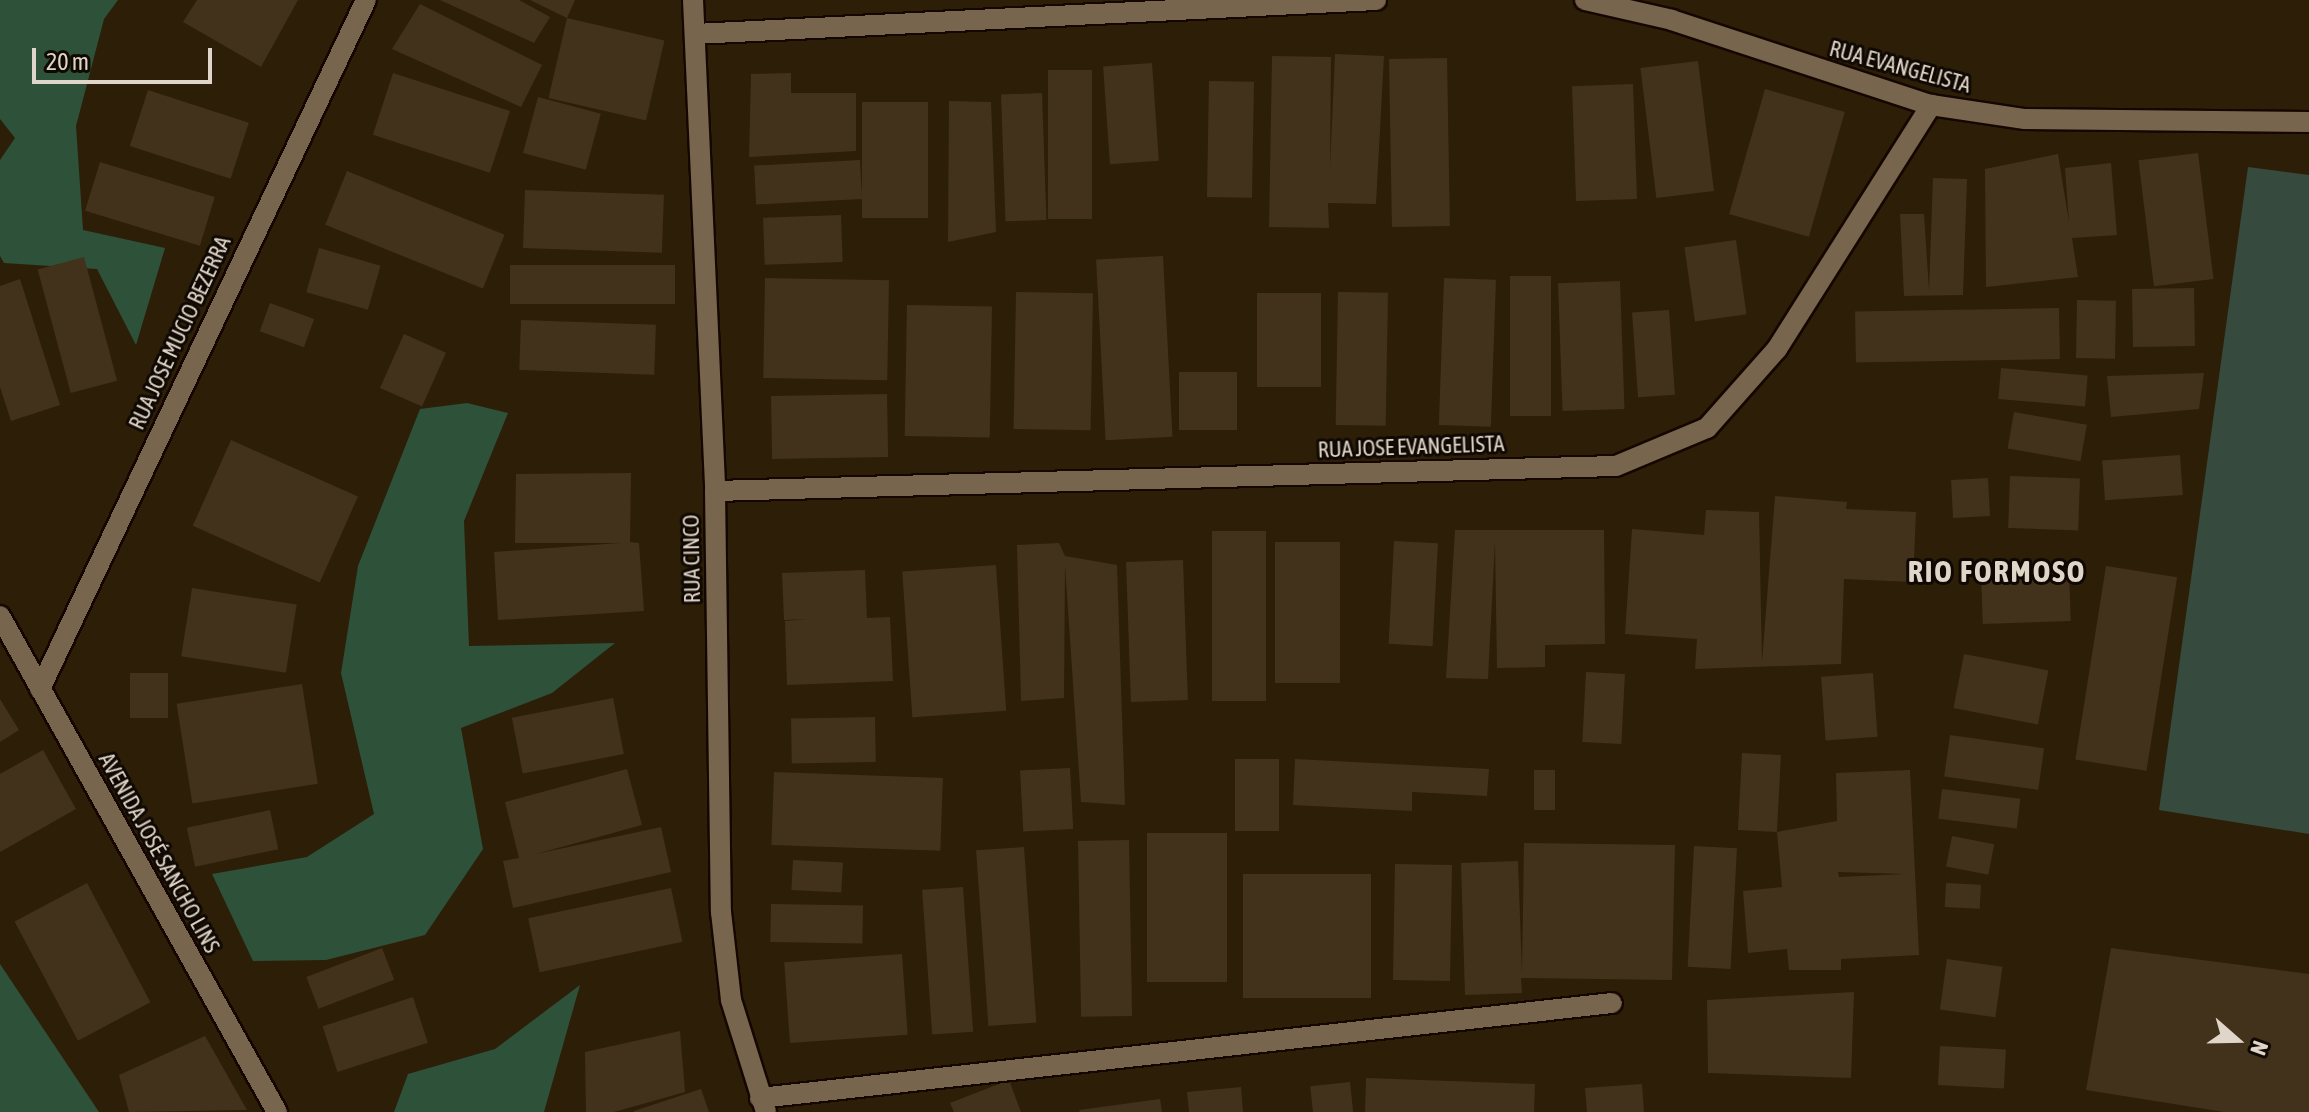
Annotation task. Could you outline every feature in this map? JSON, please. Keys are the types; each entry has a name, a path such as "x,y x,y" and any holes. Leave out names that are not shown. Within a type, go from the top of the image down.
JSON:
{"street":[{"name":"RUA JOSE MUCIO BEZERRA","path":"40,689 366,0"},
{"name":"RUA CINCO","path":"693,0 715,491 721,912 731,1000 763,1105"},
{"path":"695,34 1376,0"},
{"name":"RUA EVANGELISTA","path":"1585,0 1672,20 1931,105 2025,119 2309,122"},
{"name":"RUA JOSE EVANGELISTA","path":"715,491 1616,466 1707,428 1777,349 1931,105"},
{"name":"AVENIDA JOSÉ SANCHO LINS","path":"0,616 277,1112"},
{"path":"763,1105 1612,1003"}],"green space":[{"path":"0,0 118,0 104,19 76,126 83,230 165,248 136,345 97,269 4,263 0,256 0,160 15,138 0,119"},
{"path":"2248,167 2309,175 2309,834 2159,810"},
{"path":"467,403 508,413 464,521 469,646 615,643 552,693 461,728 483,849 425,935 326,960 253,961 212,874 307,857 374,814 341,673 358,566 420,409"},
{"path":"0,964 99,1112 0,1112"},
{"path":"580,985 544,1112 394,1112 408,1074 495,1049"}],"building":[{"path":"197,0 298,0 261,67 183,22"},
{"path":"440,0 519,0 550,17 534,43"},
{"path":"530,0 575,0 567,18"},
{"path":"420,4 542,65 521,107 392,49"},
{"path":"567,18 664,40 646,120 549,98"},
{"path":"1335,54 1384,56 1376,204 1328,203 1329,228 1269,227 1272,56 1331,57 1330,168"},
{"path":"1447,58 1450,226 1392,227 1389,59"},
{"path":"1698,61 1714,191 1656,198 1640,68"},
{"path":"1152,63 1159,161 1110,164 1103,66"},
{"path":"1048,70 1092,70 1092,219 1048,219"},
{"path":"393,73 510,111 490,173 373,135"},
{"path":"791,73 791,93 856,93 856,151 749,157 751,74"},
{"path":"1209,81 1254,82 1252,198 1207,197"},
{"path":"1633,84 1637,199 1576,201 1572,86"},
{"path":"1765,89 1845,112 1809,237 1729,214"},
{"path":"148,90 249,123 231,179 130,146"},
{"path":"1042,93 1046,220 1005,221 1001,94"},
{"path":"538,97 601,114 586,170 523,153"},
{"path":"949,101 991,102 996,232 948,242"},
{"path":"862,102 928,102 928,218 862,218"},
{"path":"2198,153 2213,279 2154,286 2138,160"},
{"path":"2058,154 2069,222 2065,168 2111,163 2117,235 2072,238 2078,277 1986,287 1985,169"},
{"path":"860,160 862,199 756,204 754,166"},
{"path":"100,162 215,197 200,246 85,211"},
{"path":"347,171 505,235 483,288 325,225"},
{"path":"1933,178 1967,179 1963,295 1904,296 1900,214 1924,214 1929,290"},
{"path":"525,190 664,195 662,253 523,248"},
{"path":"841,215 843,262 765,265 763,218"},
{"path":"1736,240 1746,314 1695,322 1685,247"},
{"path":"319,248 381,266 368,310 306,292"},
{"path":"1163,256 1172,437 1106,440 1096,260"},
{"path":"84,257 117,381 71,393 38,269"},
{"path":"510,265 675,265 675,304 510,304"},
{"path":"1510,276 1551,276 1551,416 1510,416"},
{"path":"765,278 889,280 887,380 763,378"},
{"path":"1444,278 1496,280 1491,427 1439,425"},
{"path":"20,279 60,405 11,421 0,387 0,286"},
{"path":"1620,281 1624,409 1563,411 1558,283"},
{"path":"2194,288 2195,346 2133,347 2132,289"},
{"path":"1016,292 1093,293 1091,430 1014,429"},
{"path":"1338,292 1388,293 1386,426 1336,425"},
{"path":"1257,293 1321,293 1321,387 1257,387"},
{"path":"2077,300 2116,301 2115,359 2076,358"},
{"path":"270,303 314,319 304,347 260,331"},
{"path":"907,305 992,306 990,437 905,436"},
{"path":"2059,308 2060,359 1856,363 1855,312"},
{"path":"1669,310 1675,395 1638,397 1632,313"},
{"path":"521,320 656,325 654,375 519,370"},
{"path":"404,334 446,353 422,407 380,388"},
{"path":"2001,368 2088,376 2085,406 1998,399"},
{"path":"1179,372 1237,372 1237,430 1179,430"},
{"path":"2204,373 2199,409 2111,417 2107,376"},
{"path":"887,394 888,457 772,459 771,396"},
{"path":"2014,412 2087,425 2080,461 2008,448"},
{"path":"231,440 358,497 320,582 193,526"},
{"path":"2180,455 2183,495 2105,500 2102,460"},
{"path":"631,473 630,542 639,543 644,611 498,620 494,552 620,543 515,543 516,474"},
{"path":"2010,476 2080,478 2078,530 2008,528"},
{"path":"1988,478 1990,516 1953,518 1951,480"},
{"path":"1775,496 1847,502 1846,509 1916,512 1913,582 1844,579 1841,664 1695,669 1697,639 1625,634 1632,529 1704,535 1706,510 1759,512 1762,662"},
{"path":"1455,530 1604,530 1605,644 1545,645 1545,667 1497,668 1495,542 1488,679 1446,678"},
{"path":"1212,531 1266,531 1266,701 1212,701"},
{"path":"1394,541 1438,543 1433,646 1389,644"},
{"path":"1275,542 1340,542 1340,683 1275,683"},
{"path":"1059,543 1065,556 1117,565 1125,805 1081,802 1065,565 1064,698 1021,701 1017,545"},
{"path":"1183,560 1188,700 1131,702 1126,562"},
{"path":"996,565 1006,711 912,717 902,572"},
{"path":"2106,566 2177,577 2146,771 2075,760"},
{"path":"865,570 867,618 890,617 893,681 787,685 785,621 808,619 784,620 782,573"},
{"path":"2069,571 2071,621 1983,624 1981,574"},
{"path":"192,588 297,605 286,673 181,656"},
{"path":"1964,654 2048,670 2038,724 1954,708"},
{"path":"1586,672 1625,674 1621,744 1582,742"},
{"path":"130,673 168,673 168,718 130,718"},
{"path":"1873,673 1877,737 1826,740 1821,677"},
{"path":"302,684 318,784 192,804 177,704"},
{"path":"613,698 624,754 523,774 512,718"},
{"path":"0,699 19,730 0,742"},
{"path":"875,717 876,762 792,763 791,718"},
{"path":"1950,735 2044,748 2038,790 1944,777"},
{"path":"43,750 76,809 0,852 0,774"},
{"path":"1742,753 1781,755 1777,832 1738,830"},
{"path":"1235,759 1279,759 1279,831 1235,831"},
{"path":"1295,759 1489,769 1487,796 1412,792 1412,811 1293,805"},
{"path":"1070,768 1073,829 1023,832 1020,771"},
{"path":"627,769 642,825 536,854 661,827 671,872 513,908 503,861 519,858 505,802"},
{"path":"1534,770 1555,770 1555,810 1534,810"},
{"path":"1910,770 1919,955 1841,959 1841,970 1789,970 1787,949 1748,953 1743,891 1782,887 1777,832 1837,821 1836,773","holes":["1838,872 1905,874 1839,877"]},
{"path":"774,772 943,778 940,851 771,845"},
{"path":"1942,789 2020,799 2017,828 1938,819"},
{"path":"270,810 278,849 195,867 187,828"},
{"path":"1147,833 1227,833 1227,982 1147,982"},
{"path":"1952,836 1994,844 1988,875 1946,866"},
{"path":"1129,840 1132,1016 1081,1017 1078,841"},
{"path":"1524,843 1675,845 1672,980 1521,978 1522,993 1465,995 1461,863 1518,861 1522,973"},
{"path":"1694,846 1737,848 1731,969 1688,967"},
{"path":"1024,847 1036,1023 988,1026 976,850"},
{"path":"793,860 843,863 841,893 791,890"},
{"path":"1395,864 1452,865 1450,981 1393,980"},
{"path":"1243,874 1371,874 1371,998 1243,998"},
{"path":"87,883 150,1002 78,1041 15,921"},
{"path":"1946,883 1981,885 1980,909 1945,907"},
{"path":"963,887 973,1032 932,1035 922,890"},
{"path":"671,888 682,942 540,972 528,918"},
{"path":"771,904 863,906 862,944 770,942"},
{"path":"382,948 394,980 319,1009 306,977"},
{"path":"2111,948 2309,974 2309,1112 2224,1112 2086,1090"},
{"path":"902,954 908,1035 790,1043 784,962"},
{"path":"1947,959 2002,967 1995,1017 1940,1010"},
{"path":"1854,992 1851,1078 1708,1073 1707,1000"},
{"path":"413,997 428,1043 337,1072 323,1026"},
{"path":"680,1031 685,1092 614,1112 586,1112 585,1052"},
{"path":"205,1036 247,1110 129,1112 119,1075"},
{"path":"1940,1046 2006,1049 2004,1088 1938,1085"},
{"path":"1366,1078 1535,1084 1534,1112 1365,1112"},
{"path":"1009,1080 1021,1112 954,1112 950,1103"},
{"path":"1350,1082 1353,1112 1313,1112 1310,1086"},
{"path":"1642,1084 1644,1112 1587,1112 1585,1088"},
{"path":"1241,1087 1243,1112 1189,1112 1187,1092"},
{"path":"701,1089 709,1112 634,1112 634,1111"},
{"path":"1160,1099 1162,1112 1079,1110"}],"district":[{"name":"RIO FORMOSO","path":"1997,571"}]}
